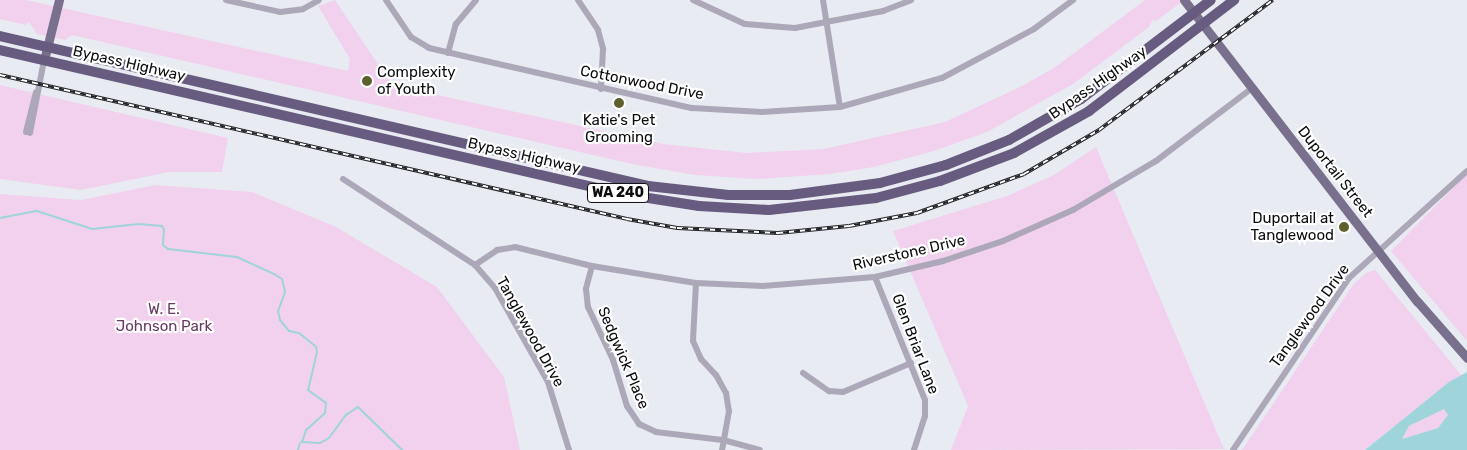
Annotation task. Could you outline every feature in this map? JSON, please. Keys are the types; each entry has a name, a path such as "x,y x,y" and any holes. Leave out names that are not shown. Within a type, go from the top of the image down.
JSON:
{"highway":[{"name":"Bypass Highway","path":"0,36 648,186 728,195 790,195 890,180 946,165 1009,140 1081,99 1211,0"},
{"name":"Bypass Highway","path":"0,50 624,194 699,206 769,210 876,198 940,182 996,160 1089,111 1234,0"}],"main road":[{"path":"44,60 59,0"},
{"name":"Duportail Street","path":"1184,0 1443,334 1467,358"}],"street":[{"path":"226,0 280,12 303,9 319,0"},
{"name":"Cottonwood Drive","path":"386,0 411,37 429,48 601,89 692,108 762,112 840,107 891,94 967,67 1034,29 1073,0"},
{"path":"448,53 456,24 476,0"},
{"path":"578,0 598,30 603,49 601,89"},
{"path":"692,0 744,24 795,28 827,24 883,11 912,0"},
{"path":"823,0 840,107"},
{"path":"28,132 44,60"},
{"name":"Riverstone Drive","path":"474,265 497,250 515,247 592,266 696,283 763,286 874,277 943,261 1003,240 1073,210 1156,161 1252,88"},
{"name":"Tanglewood Drive","path":"1234,450 1343,286 1378,251 1467,171"},
{"name":"Tanglewood Drive","path":"343,179 474,265 495,288 548,382 569,450"},
{"name":"Sedgwick Place","path":"592,266 586,289 588,307 612,360 627,406 639,424 656,432 724,440 760,450"},
{"name":"Glen Briar Lane","path":"874,277 926,400 925,416 914,450"},
{"path":"696,283 693,341 701,359 716,375 726,393 729,411 722,450"},
{"path":"803,373 828,391 843,392 911,363"}],"green space":[{"path":"0,0 26,0 348,71 350,59 318,6 335,0 392,85 663,144 747,153 823,149 945,122 1020,87 1054,68 1145,0 1184,0 1156,21 1153,20 1149,27 1073,84 987,132 934,151 874,167 830,174 757,179 695,175 632,164 72,35 65,40 37,34 29,22 26,25 0,19"},
{"path":"0,85 228,138 222,172 169,172 81,190 0,179"},
{"path":"1096,147 1224,449 951,450 968,406 893,231 1007,196 1054,175"},
{"path":"1467,174 1467,341 1391,251"},
{"name":"W. E. Johnson Park","path":"155,185 252,192 336,227 437,287 504,377 520,450 0,450 0,194 81,200"},
{"path":"1375,270 1463,377 1449,382 1365,450 1242,450 1353,285 1366,273"},
{"path":"1441,410 1446,410 1448,415 1438,428 1402,439 1409,426"}],"water":[{"path":"1467,372 1467,450 1365,450 1449,382","holes":["1444,409 1448,415 1438,428 1402,439 1409,426"]}],"waterway":[{"path":"0,218 37,211 92,229 139,224 162,226 164,230 163,245 168,249 237,257 274,274 282,279 285,292 278,311 280,320 289,331 299,333 316,347 317,352 308,390 326,403 325,413 306,430 302,442 320,443 329,438 346,415 358,407 402,450"},
{"path":"298,450 300,443"}],"railway":[{"path":"0,75 627,219 677,228 778,233 849,226 917,213 1024,174 1099,130 1273,0"}],"place":[{"name":"Complexity of Youth","path":"367,81"},
{"name":"Katie's Pet Grooming","path":"619,103"},
{"name":"Duportail at Tanglewood","path":"1344,227"}]}
